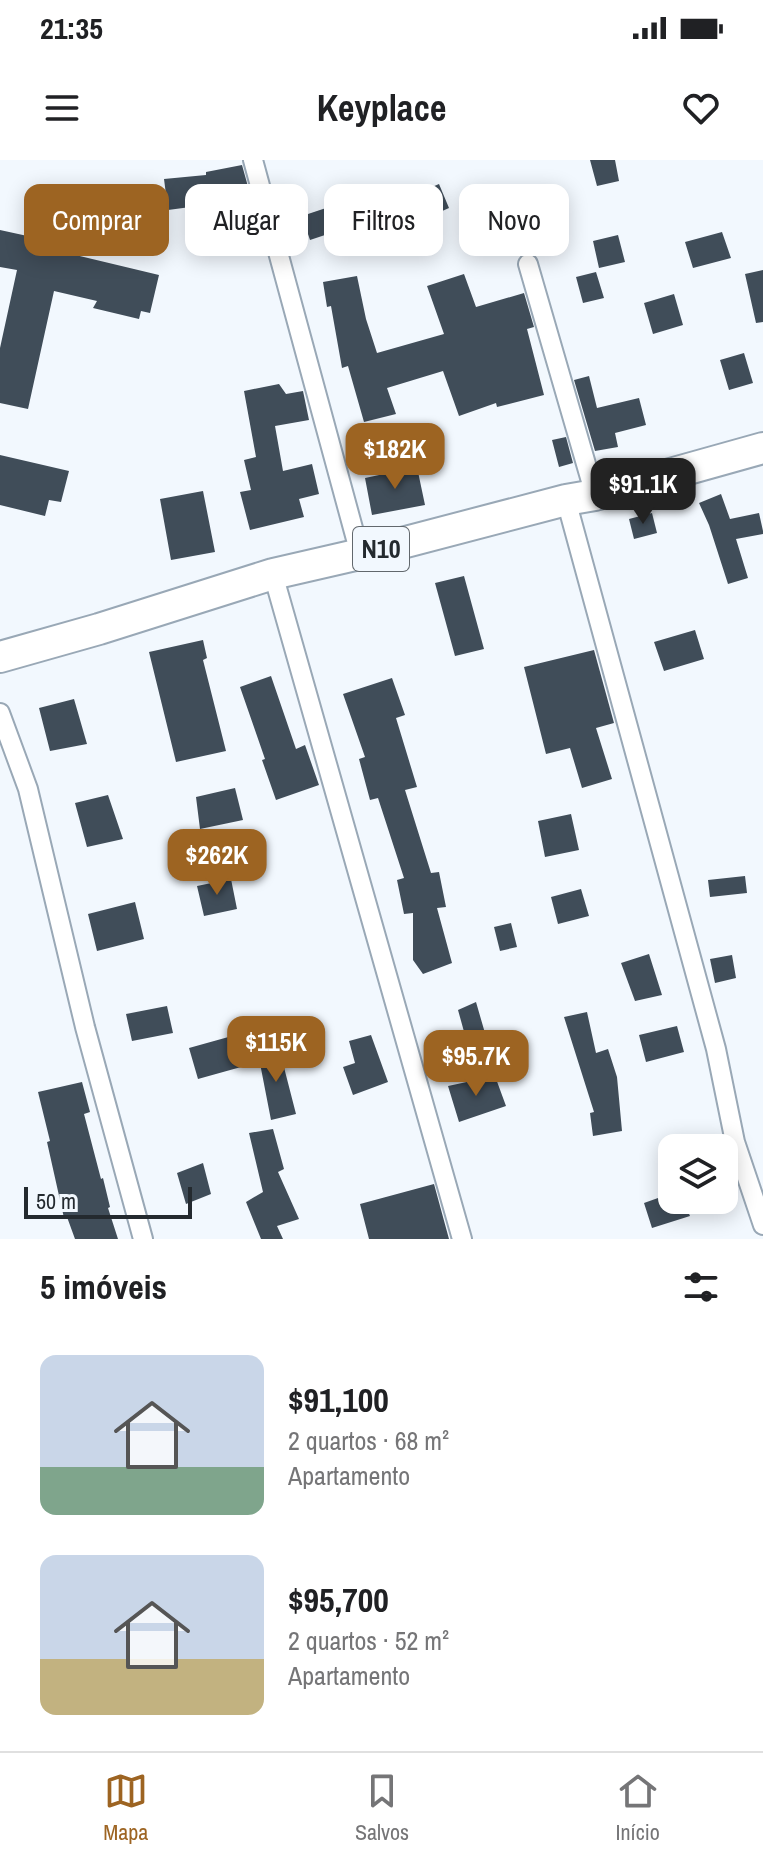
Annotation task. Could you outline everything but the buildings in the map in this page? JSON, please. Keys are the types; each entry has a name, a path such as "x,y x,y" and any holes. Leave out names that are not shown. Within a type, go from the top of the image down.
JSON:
{"main road":[{"name":"N10","path":"0,657 273,574 595,495 763,448"}],"street":[{"path":"253,160 360,554"},
{"path":"528,264 595,495"},
{"path":"566,500 716,1049 735,1142 763,1225"},
{"path":"273,574 462,1239"},
{"path":"0,713 28,789 85,1027 143,1239"}]}
